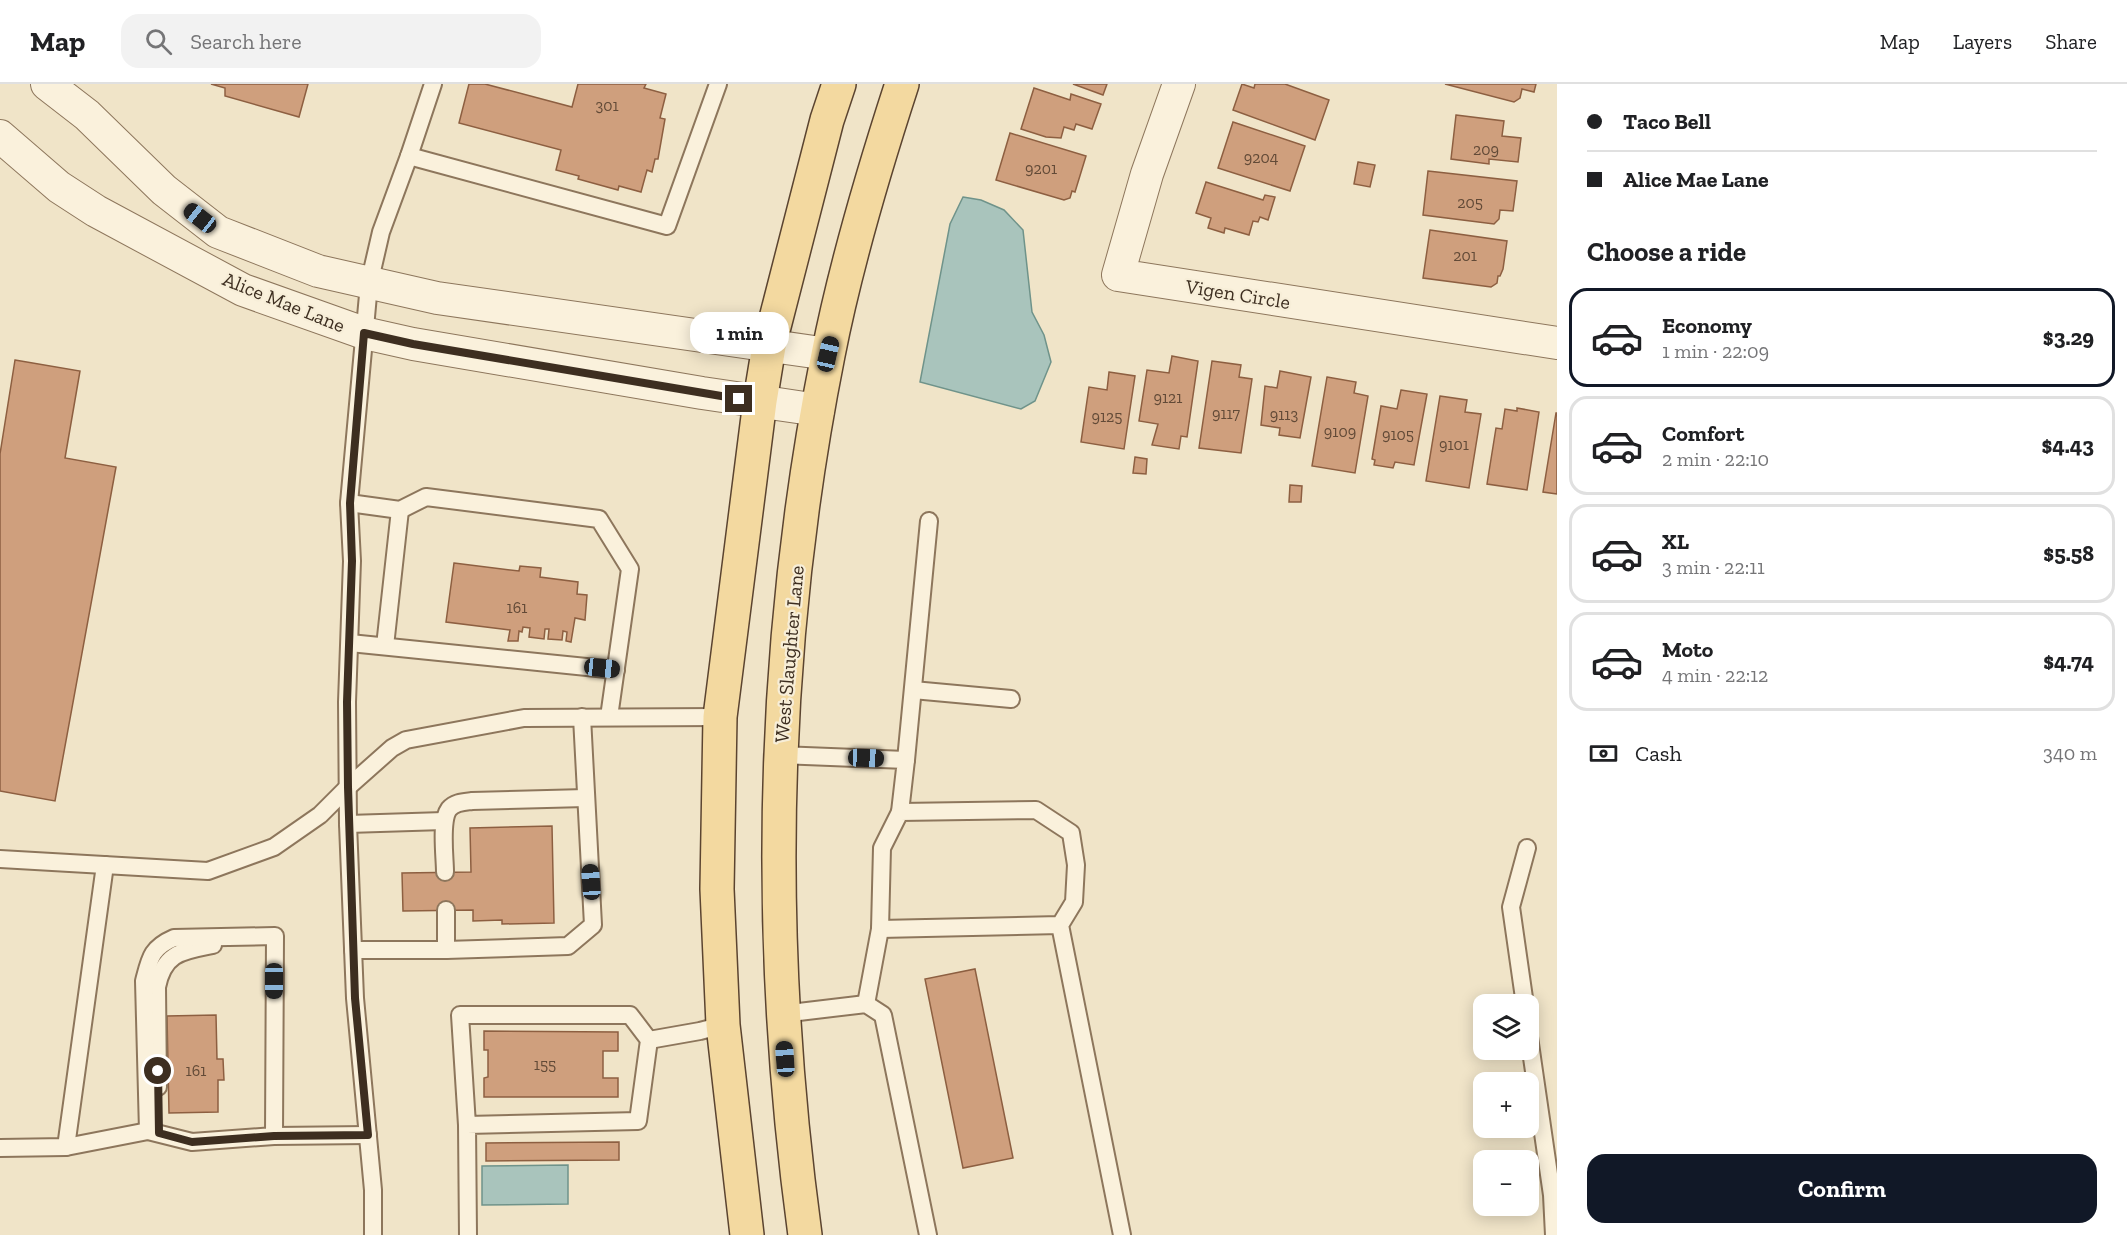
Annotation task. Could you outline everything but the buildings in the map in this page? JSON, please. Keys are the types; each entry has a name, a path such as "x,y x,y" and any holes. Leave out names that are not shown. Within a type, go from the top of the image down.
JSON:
{"main road":[{"path":"747,1235 723,1025 717,889 720,717 769,346 827,120 839,84"},
{"name":"West Slaughter Lane","path":"805,1235 789,1105 778,916 780,755 789,637 802,520 828,354 855,242 902,84"}],"street":[{"name":"Alice Mae Lane","path":"47,84 87,115 164,190 218,232 318,271 437,298 828,354"},
{"name":"Vigen Circle","path":"1179,84 1146,174 1118,275 1557,341"},
{"name":"Alice Mae Lane","path":"0,136 59,187 96,210 243,290 364,333 413,344 702,393 818,410"}],"lane":[{"path":"373,1235 373,1190 358,1032 348,824 347,702 352,561 350,503 369,284 381,232 410,156 433,84"},
{"path":"410,156 668,226 718,84"},
{"path":"350,503 400,510 426,497 599,519 630,569 609,717"},
{"path":"385,646 400,510"},
{"path":"866,1004 880,928 882,848 900,812 929,520"},
{"path":"350,643 616,670"},
{"path":"913,690 1011,699"},
{"path":"353,950 568,946 593,924 582,717"},
{"path":"0,859 208,871 274,847 320,815 392,748 406,740 524,718 720,717"},
{"path":"780,755 906,760"},
{"path":"445,872 444,821 449,809 457,803 586,798"},
{"path":"900,812 1036,810 1071,833 1076,865 1074,902 1060,925 1122,1235"},
{"path":"348,824 444,821"},
{"path":"1523,994 1511,907 1527,848"},
{"path":"66,1147 105,865"},
{"path":"446,910 446,950"},
{"path":"880,928 1060,925"},
{"path":"153,1132 144,981 150,957 161,944 174,938 274,936 274,1136"},
{"path":"782,1014 866,1004 883,1015 927,1235"},
{"path":"467,1125 638,1121 649,1040 630,1015 460,1015 467,1125 468,1235"},
{"path":"649,1040 723,1025"},
{"path":"1532,1060 1552,1195 1554,1235"},
{"path":"0,1148 66,1147 153,1132 192,1142 274,1136 368,1135"}],"water":[{"path":"963,197 981,200 1004,210 1023,230 1032,312 1044,335 1051,362 1035,401 1021,409 920,382 950,224"},
{"path":"568,1165 568,1204 482,1205 482,1166"}],"route":[{"path":"158,1071 159,1133 192,1142 274,1136 368,1135 355,998 349,845 347,702 352,561 350,503 364,333 413,344 739,399"}]}
